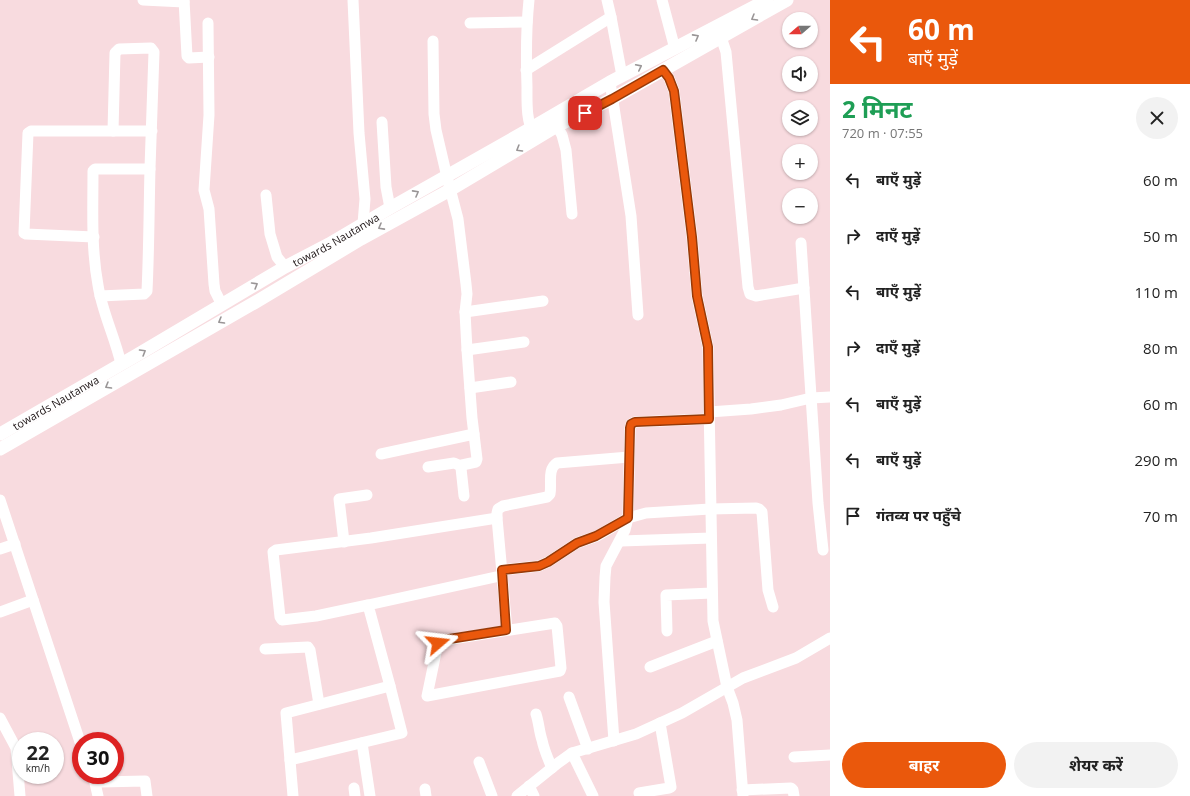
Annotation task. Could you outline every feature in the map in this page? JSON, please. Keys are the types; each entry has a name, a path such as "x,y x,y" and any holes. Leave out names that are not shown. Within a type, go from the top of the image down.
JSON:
{"main road":[{"name":"towards Nautanwa","path":"0,434 285,267 329,244 447,176 533,134 610,82 767,0"},
{"path":"554,121 612,99 787,0"},
{"path":"0,449 254,303 360,239 450,190 533,134"}],"street":[{"path":"144,0 184,1 186,56 189,58 208,57"},
{"path":"353,0 359,133 365,199 363,224"},
{"path":"529,0 526,70 527,109 533,134"},
{"path":"607,0 622,76"},
{"path":"662,0 674,49"},
{"path":"526,70 611,17"},
{"path":"470,23 527,22"},
{"path":"208,23 209,115 204,190 209,209 215,291 222,305"},
{"path":"721,37 726,52 750,294 756,296 804,288"},
{"path":"428,467 454,463 461,466 477,461 467,350 465,312 467,294 462,242 458,219 440,148 434,114 433,41"},
{"path":"100,296 144,294 148,291 154,52 152,48 119,49 115,53 113,131"},
{"path":"663,70 669,78 674,91 692,237 697,296 708,347 713,620 727,687 738,720 742,793 791,788 794,796"},
{"path":"610,82 631,216 638,315"},
{"path":"554,121 562,134 566,150 572,214"},
{"path":"382,122 386,181 390,208"},
{"path":"94,236 24,233 28,133 31,131 152,131"},
{"path":"121,364 98,286 94,236 93,171 150,169"},
{"path":"266,195 270,234 277,257 285,267"},
{"path":"801,243 818,503 823,550"},
{"path":"465,312 542,301"},
{"path":"467,350 524,342"},
{"path":"470,388 511,382"},
{"path":"614,741 604,590 606,566 621,541 628,518 631,424 635,422 765,408 811,398 830,397"},
{"path":"381,454 474,434"},
{"path":"506,630 497,518 498,509 503,506 547,497 550,494 551,470 553,465 557,463 629,457"},
{"path":"461,466 464,496"},
{"path":"344,542 339,499 367,495"},
{"path":"0,500 77,732"},
{"path":"497,518 344,542 276,550 273,552 280,617 282,620 316,616 368,605 502,572 539,566 548,562 577,543 596,536 628,518 646,513 710,509 756,508 761,510 768,590 773,606"},
{"path":"621,541 711,538"},
{"path":"0,549 14,544"},
{"path":"667,631 666,595 712,593"},
{"path":"0,612 33,600"},
{"path":"290,760 402,733 368,605"},
{"path":"555,623 561,668 560,671 427,696 438,643 440,641 506,630 555,623"},
{"path":"517,796 532,791 552,768 572,753 636,734 682,713 743,678 796,658 830,638"},
{"path":"650,667 717,641"},
{"path":"265,649 308,648 310,650 319,704"},
{"path":"293,796 286,712 390,686"},
{"path":"569,697 588,749"},
{"path":"536,714 540,725 541,740 552,768"},
{"path":"0,718 16,748 20,796"},
{"path":"639,793 671,787 660,723"},
{"path":"362,743 370,796"},
{"path":"572,753 593,796"},
{"path":"794,757 830,755"},
{"path":"479,762 492,796"},
{"path":"124,781 145,781 147,796"},
{"path":"95,784 98,796"}],"route":[{"path":"438,643 443,640 506,630 502,570 539,566 548,562 577,543 596,536 628,518 631,424 635,422 709,419 708,347 697,296 692,237 674,91 669,78 663,70 585,113"}]}
